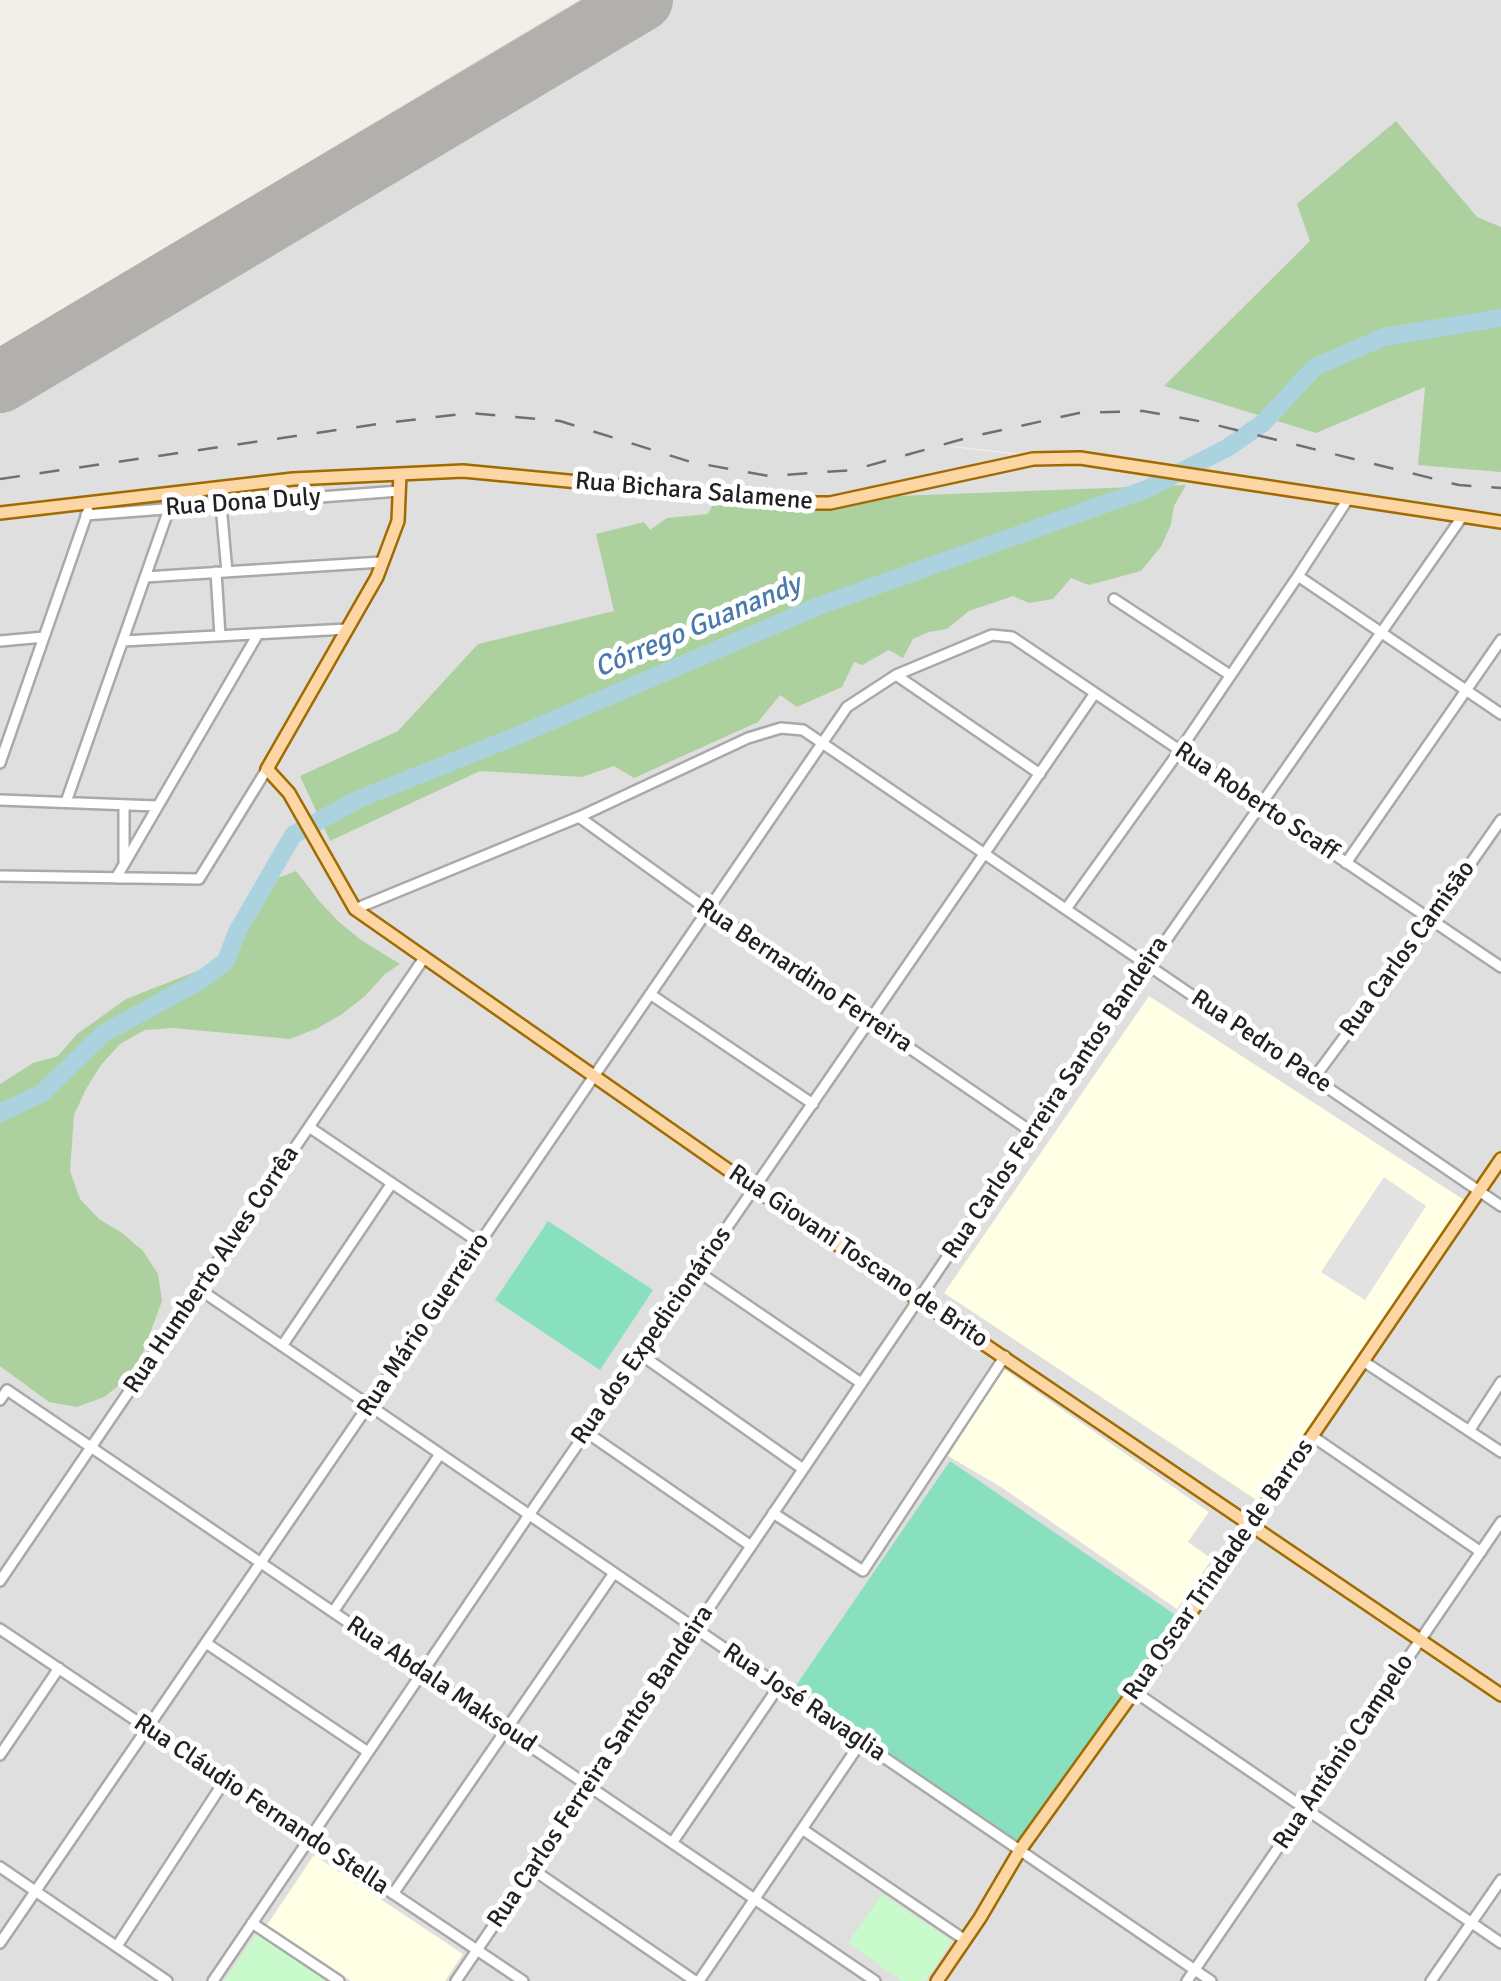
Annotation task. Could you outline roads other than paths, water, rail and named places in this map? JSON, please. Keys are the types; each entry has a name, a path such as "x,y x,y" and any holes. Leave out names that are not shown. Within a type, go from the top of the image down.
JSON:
{"main road":[{"name":"Rua Bichara Salamene","path":"0,513 88,509 293,478 463,471 800,504 830,503 1033,459 1080,458 1501,522"},
{"path":"267,768 376,577 398,521 400,474"},
{"name":"Rua Giovani Toscano de Brito","path":"267,768 291,797 355,909 754,1188 1501,1695"},
{"name":"Rua Oscar Trindade de Barros","path":"937,1981 1020,1850 1251,1525 1501,1159"}],"street":[{"name":"Rua Dona Duly","path":"88,509 169,509 399,491"},
{"path":"1066,909 1180,750 1348,499"},
{"path":"220,636 221,505"},
{"path":"0,763 88,509"},
{"path":"66,802 169,509"},
{"name":"Rua Carlos Ferreira Santos Bandeira","path":"456,1981 1032,1132 1462,517"},
{"path":"144,577 382,562"},
{"path":"1298,576 1501,714"},
{"path":"1114,599 1230,676"},
{"path":"123,642 346,629"},
{"path":"116,878 258,634"},
{"name":"Rua Roberto Scaff","path":"896,675 992,635 1012,637 1501,967"},
{"path":"0,640 44,637"},
{"path":"1346,862 1501,640"},
{"path":"896,675 1040,774"},
{"name":"Rua Mário Guerreiro","path":"0,1943 848,707 896,675"},
{"name":"Rua dos Expedicionários","path":"212,1981 528,1514 1095,693"},
{"name":"Rua Pedro Pace","path":"355,909 579,817 748,738 781,728 803,730 1501,1206"},
{"path":"0,876 199,880 267,768"},
{"path":"0,800 156,806"},
{"path":"124,804 124,864"},
{"name":"Rua Bernardino Ferreira","path":"579,817 1032,1132"},
{"name":"Rua Carlos Camisão","path":"1314,1078 1501,820"},
{"name":"Rua Humberto Alves Corrêa","path":"0,1581 424,958"},
{"path":"650,994 813,1104"},
{"path":"309,1127 480,1242"},
{"path":"282,1346 392,1183"},
{"path":"697,1271 861,1383"},
{"name":"Rua José Ravaglia","path":"199,1289 1211,1981"},
{"path":"640,1354 803,1469"},
{"path":"774,1513 862,1571 1005,1356"},
{"path":"1362,1361 1501,1452"},
{"path":"1468,1431 1501,1382"},
{"name":"Rua Abdala Maksoud","path":"0,1400 7,1390 874,1981"},
{"path":"586,1432 751,1546"},
{"path":"1312,1436 1481,1552"},
{"path":"333,1612 440,1454"},
{"name":"Rua Antônio Campelo","path":"1187,1981 1501,1522"},
{"path":"393,1894 614,1573"},
{"name":"Rua Cláudio Fernando Stella","path":"0,1628 523,1981"},
{"path":"206,1643 368,1752"},
{"path":"0,1755 59,1668"},
{"path":"672,1843 779,1686"},
{"path":"1134,1692 1501,1943"},
{"path":"532,1869 697,1981 861,1742"},
{"path":"117,1946 225,1780"},
{"path":"802,1829 965,1940"},
{"path":"0,1866 167,1981"},
{"path":"1431,1981 1501,1880"},
{"path":"252,1923 340,1981"}],"waterway":[{"name":"Córrego Guanandy","path":"0,1113 42,1093 104,1033 201,980 226,961 237,932 293,835 359,799 819,606 1147,489 1227,448 1263,423 1315,367 1384,337 1501,318"}],"railway":[{"path":"0,479 469,413 560,421 691,462 769,476 853,470 970,437 1079,413 1143,411 1204,422 1459,485 1501,488"}]}
